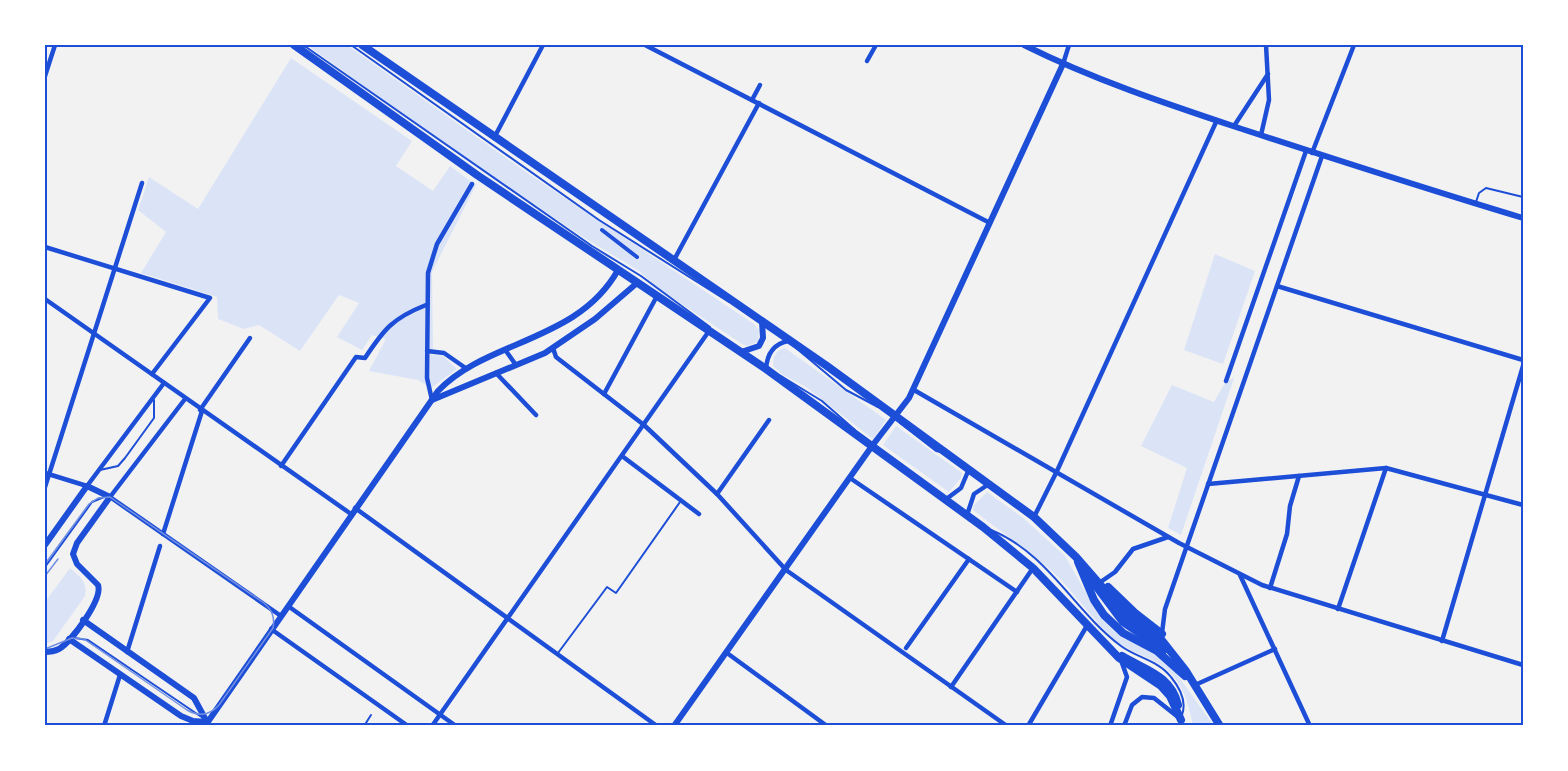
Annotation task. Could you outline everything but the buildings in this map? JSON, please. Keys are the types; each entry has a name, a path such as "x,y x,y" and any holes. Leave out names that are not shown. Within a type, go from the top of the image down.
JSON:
{"main road":[{"path":"294,45 618,270 768,370 983,527 1033,568 1119,658 1161,686 1170,696 1182,723"},
{"path":"362,45 790,340 1034,517 1135,613 1162,634 1167,647"},
{"path":"1076,557 1130,619 1154,633 1167,647 1186,671 1220,726"},
{"path":"1076,557 1102,597 1123,622 1158,644 1186,671"},
{"path":"1076,557 1094,600 1104,615 1123,633 1157,651 1195,686"},
{"path":"1107,644 1125,658 1154,672 1168,684 1175,694 1182,723"}],"street":[{"path":"45,76 55,45"},
{"path":"494,138 543,45"},
{"path":"645,45 990,223"},
{"path":"867,61 876,45"},
{"path":"1023,45 1063,64 1309,152 1523,218"},
{"path":"675,726 850,478 868,444 896,416 914,390 1063,64 1069,45"},
{"path":"1261,135 1268,112 1266,45"},
{"path":"1226,381 1309,152 1354,45"},
{"path":"1234,126 1268,74"},
{"path":"752,100 760,85"},
{"path":"674,260 759,103"},
{"path":"1034,517 1217,120"},
{"path":"1162,634 1163,616 1322,156"},
{"path":"45,487 47,473 142,183"},
{"path":"432,400 428,384 426,305 428,273 437,244 472,184"},
{"path":"602,230 637,256"},
{"path":"45,247 210,298 152,374"},
{"path":"208,725 271,629 444,385 468,370 543,334 580,311 607,287 618,270"},
{"path":"432,400 553,348 595,319 637,283"},
{"path":"1277,286 1523,360"},
{"path":"604,394 657,296"},
{"path":"45,299 201,411 281,466 353,511 508,618 657,726"},
{"path":"281,466 356,357 365,358 392,322 426,305"},
{"path":"741,352 759,346 763,338 762,321"},
{"path":"432,726 710,331"},
{"path":"163,534 201,411 250,338"},
{"path":"768,370 769,354 774,346 790,340"},
{"path":"553,348 556,357 644,425 717,494 786,570 1007,726"},
{"path":"427,351 444,353 468,370"},
{"path":"507,351 516,365"},
{"path":"1442,640 1523,366"},
{"path":"496,374 536,415"},
{"path":"45,545 164,383"},
{"path":"914,390 1168,537 1240,575 1270,588 1523,665"},
{"path":"45,652 58,649 69,639 97,601 99,589 94,580 75,562 74,549 110,497 185,399"},
{"path":"717,494 769,420"},
{"path":"622,456 699,514"},
{"path":"1208,484 1386,468 1523,506"},
{"path":"1338,609 1386,468"},
{"path":"945,500 961,488 969,469"},
{"path":"47,473 87,486 110,497 281,616"},
{"path":"1270,588 1287,534 1290,506 1299,476"},
{"path":"850,478 1017,592"},
{"path":"967,515 974,494 989,484"},
{"path":"1102,581 1117,570 1133,549 1168,537"},
{"path":"127,652 160,546"},
{"path":"906,648 969,559"},
{"path":"951,687 1033,568"},
{"path":"1240,575 1310,726"},
{"path":"288,606 456,726"},
{"path":"83,620 194,698 208,725"},
{"path":"1028,726 1088,624"},
{"path":"271,629 408,726"},
{"path":"69,639 183,718 208,725"},
{"path":"1195,686 1275,648"},
{"path":"727,653 827,726"},
{"path":"1110,726 1127,674 1119,658"},
{"path":"104,726 120,675"},
{"path":"1124,726 1134,703 1146,696 1159,701 1182,723"}],"lane":[{"path":"294,45 306,47 530,204 642,276 707,324 720,337"},
{"path":"351,45 599,220 727,302 738,304"},
{"path":"1476,203 1479,193 1486,188 1523,197"},
{"path":"99,471 118,466 125,458 154,418 153,397"},
{"path":"45,567 92,502 98,498 110,497"},
{"path":"558,653 607,587 616,593 681,501"},
{"path":"983,527 1005,537 1033,557 1060,582 1072,598 1118,644 1166,671 1182,695 1184,708 1182,723"},
{"path":"69,639 76,637 88,640 208,725"},
{"path":"364,726 371,715"}],"shaded area":[{"path":"307,45 347,45 526,172 754,324 759,330 758,342 747,346 742,344 659,289 639,271 575,232 421,127"},
{"path":"291,58 412,141 396,166 433,191 450,166 476,185 432,272 433,349 431,355 443,356 457,369 431,388 418,380 369,371 386,339 372,335 362,350 337,337 359,303 339,295 300,351 259,325 244,329 218,319 217,297 141,273 166,232 138,210 149,177 198,209"},
{"path":"1215,254 1255,271 1223,364 1184,350"},
{"path":"785,348 886,420 873,439 806,387 783,375 773,366 775,354"},
{"path":"1234,378 1181,535 1168,528 1187,468 1141,446 1172,385 1214,402 1226,381"},
{"path":"896,426 962,473 961,478 949,492 883,445"},
{"path":"987,492 1022,517 1065,556 1100,617 1116,633 1149,649 1171,666 1214,726 1193,726 1184,693 1167,670 1115,640 1060,579 1029,552 973,510 974,505"},
{"path":"70,568 84,583 85,596 53,641 45,644 45,602"}],"tram line":[{"path":"45,564 89,504 98,498 110,497 264,603 271,611 274,620 273,628 219,705 204,714 196,714 187,710 84,639 72,638 45,649"},
{"path":"45,576 58,559"}]}
